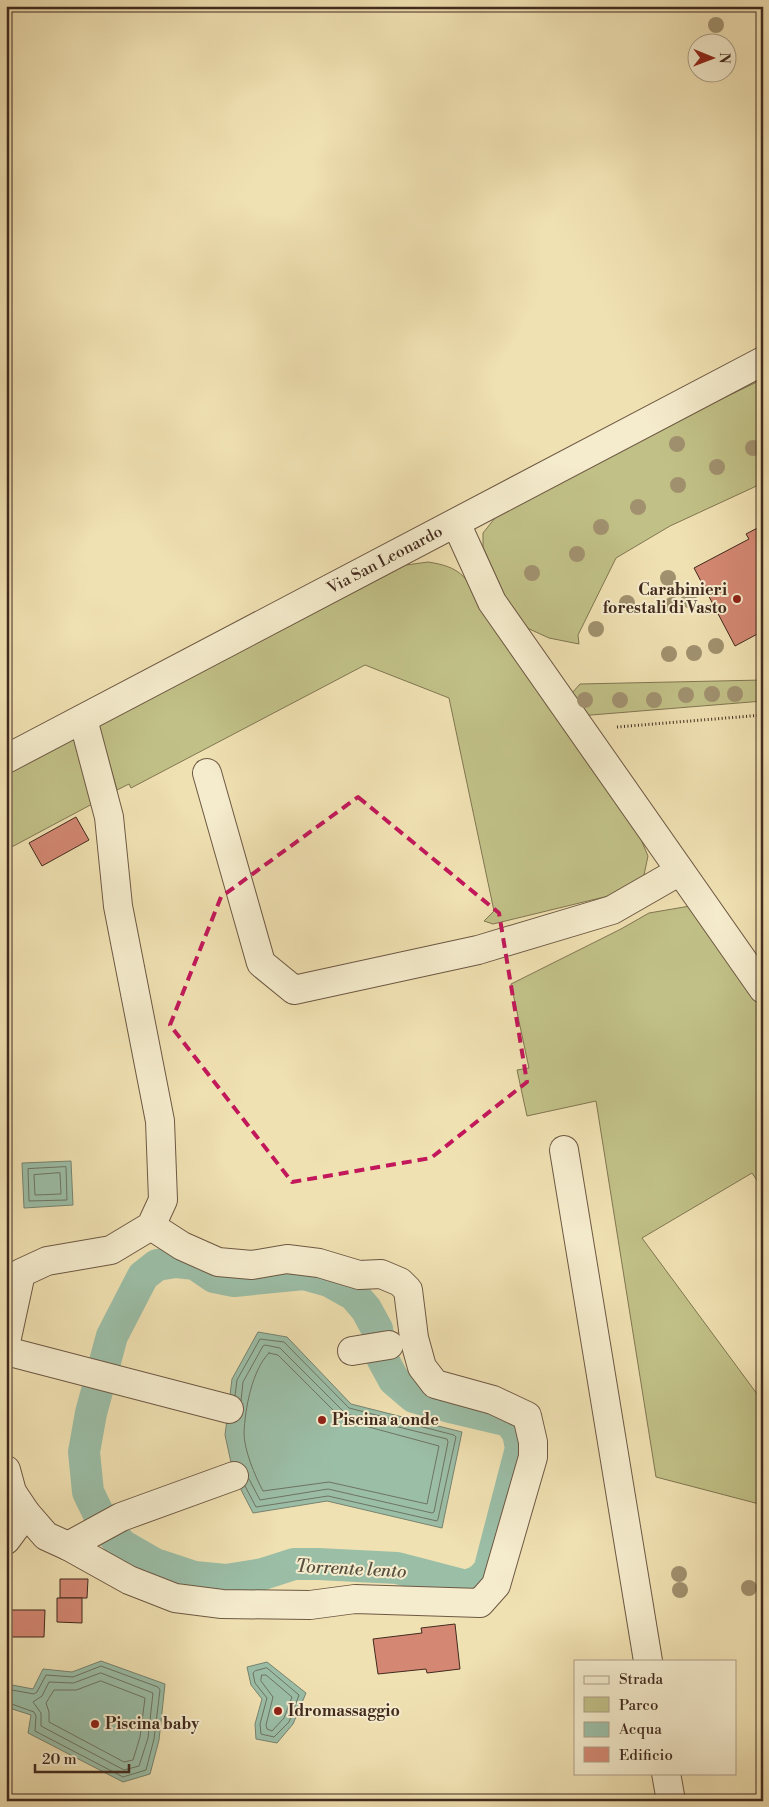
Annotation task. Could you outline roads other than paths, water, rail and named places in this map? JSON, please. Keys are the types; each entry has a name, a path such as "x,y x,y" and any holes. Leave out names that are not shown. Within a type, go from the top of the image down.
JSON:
{"street":[{"name":"Via San Leonardo","path":"6,759 763,361"},
{"path":"456,523 492,602 763,989"},
{"path":"6,1342 21,1273 47,1261 111,1250 151,1226 163,1200 160,1121 118,906 109,817 83,719"},
{"path":"207,773 261,963 294,990 478,950 612,910 680,871"},
{"path":"564,1150 648,1660"},
{"path":"6,1470 12,1492 26,1513 46,1536 129,1580 175,1598 222,1604 301,1605 355,1599 480,1603 496,1585 533,1457 533,1442 527,1416 493,1400 435,1384 422,1367 414,1338 408,1290 400,1282 381,1274 359,1275 319,1263 287,1259 252,1265 218,1262 182,1246 151,1226"},
{"path":"352,1351 389,1345"},
{"path":"6,1351 229,1409"},
{"path":"68,1546 121,1517 234,1476"},
{"path":"6,1540 26,1513"},
{"path":"666,1774 671,1801"}],"water":[{"path":"71,1161 73,1205 24,1208 22,1163"},
{"name":"Piscina a onde","path":"258,1332 287,1337 351,1404 462,1432 442,1528 327,1501 253,1513 234,1476 225,1435 232,1379"},
{"name":"Piscina baby","path":"101,1661 165,1684 159,1740 150,1774 123,1782 28,1733 31,1715 6,1707 7,1684 33,1689 43,1669 72,1672"},
{"name":"Idromassaggio","path":"267,1662 306,1693 293,1724 277,1743 256,1739 255,1724 262,1699 251,1685 247,1667"}],"waterway":[{"name":"Torrente lento","path":"176,1262 195,1264 214,1277 234,1281 304,1274 329,1281 354,1295 366,1309 377,1329 382,1358 394,1380 414,1397 509,1421 518,1433 521,1448 489,1571 479,1581 466,1586 397,1568 318,1564 294,1564 263,1574 226,1580 194,1577 155,1564 122,1545 104,1525 88,1492 84,1452 91,1413 112,1336 143,1276 157,1265 176,1262"}],"place":[{"name":"Carabinieri forestali di Vasto","path":"737,599"},
{"name":"Piscina a onde","path":"322,1420"},
{"name":"Idromassaggio","path":"278,1711"},
{"name":"Piscina baby","path":"95,1724"}]}
